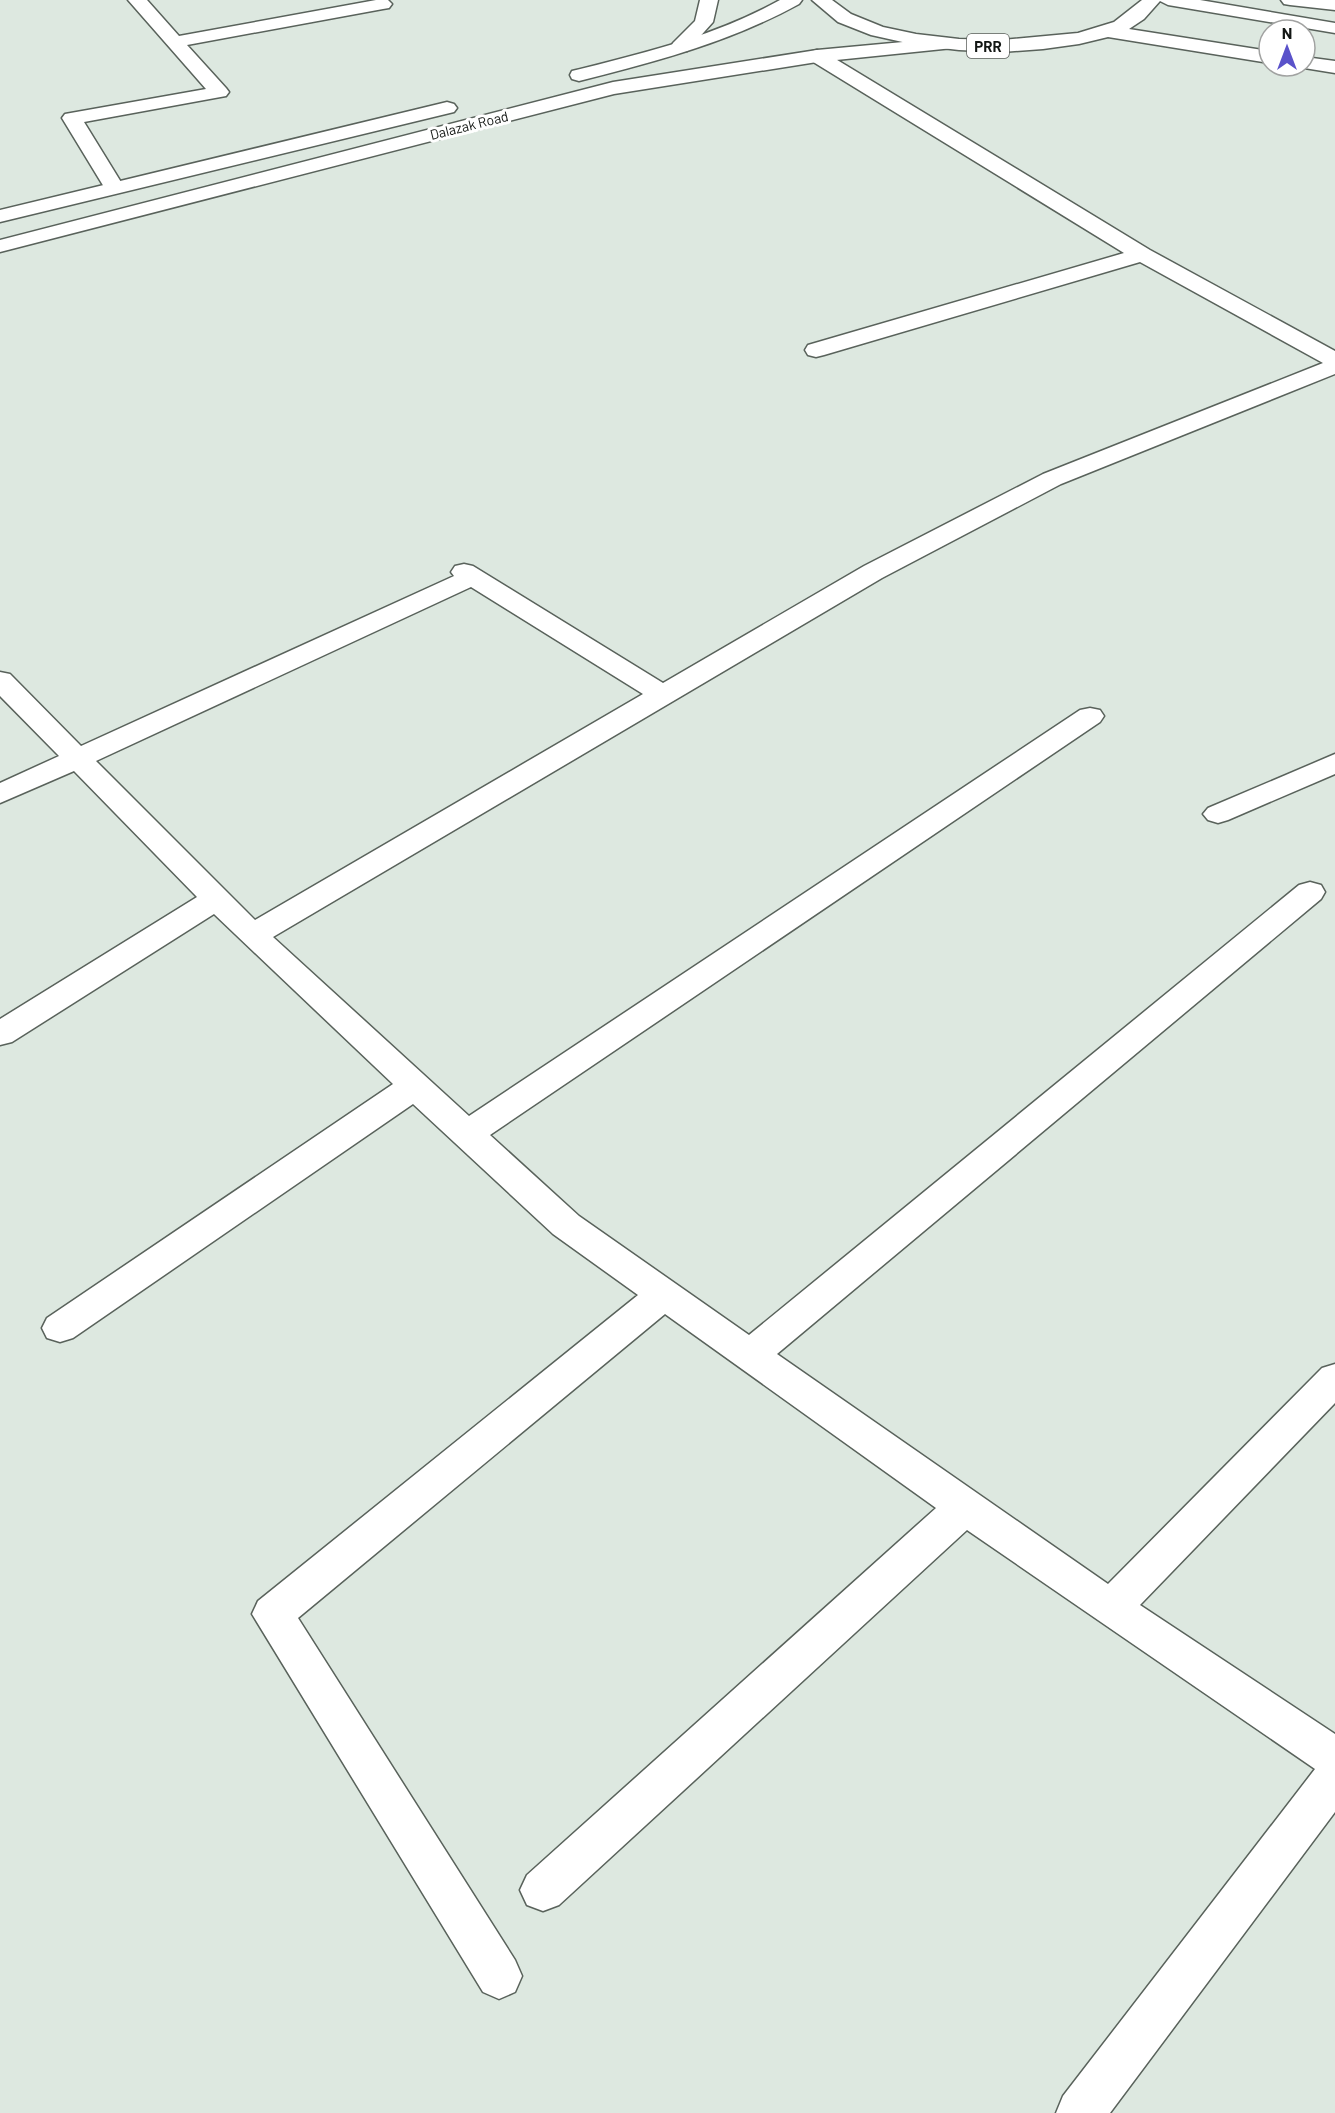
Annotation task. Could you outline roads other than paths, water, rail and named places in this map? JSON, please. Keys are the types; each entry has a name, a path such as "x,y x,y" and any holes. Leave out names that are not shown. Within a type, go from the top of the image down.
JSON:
{"main road":[{"path":"114,187 72,118 219,92 137,0"},
{"path":"680,47 704,22 709,0"},
{"path":"566,79 720,35 768,15 793,0"},
{"name":"PRR","path":"821,0 827,7 857,23 897,36 946,44 1005,47 1061,42 1108,31 1139,16 1152,0"},
{"path":"1168,0 1330,27"},
{"path":"1271,0 1330,27"},
{"path":"1290,0 1335,6"},
{"path":"176,42 383,4"},
{"name":"PRR","path":"1108,31 1257,55"},
{"name":"Dalazak Road","path":"0,246 613,88 817,56 946,44"},
{"path":"817,56 1142,255 1335,360"},
{"path":"1317,65 1335,67"},
{"name":"Dalazak Road","path":"0,216 470,103"},
{"path":"816,350 1142,255"},
{"path":"252,935 873,572 1052,479 1335,366"},
{"path":"0,794 468,574 662,694"},
{"path":"0,680 252,935 566,1225 965,1507 1335,1758"},
{"path":"467,1134 1090,716"},
{"path":"1218,814 1335,763"},
{"path":"750,1355 1310,891"},
{"path":"0,1034 216,900"},
{"path":"60,1328 415,1086"},
{"path":"499,1976 273,1614 664,1294"},
{"path":"1112,1607 1335,1379"},
{"path":"543,1890 965,1507"},
{"path":"1080,2113 1335,1777"}]}
